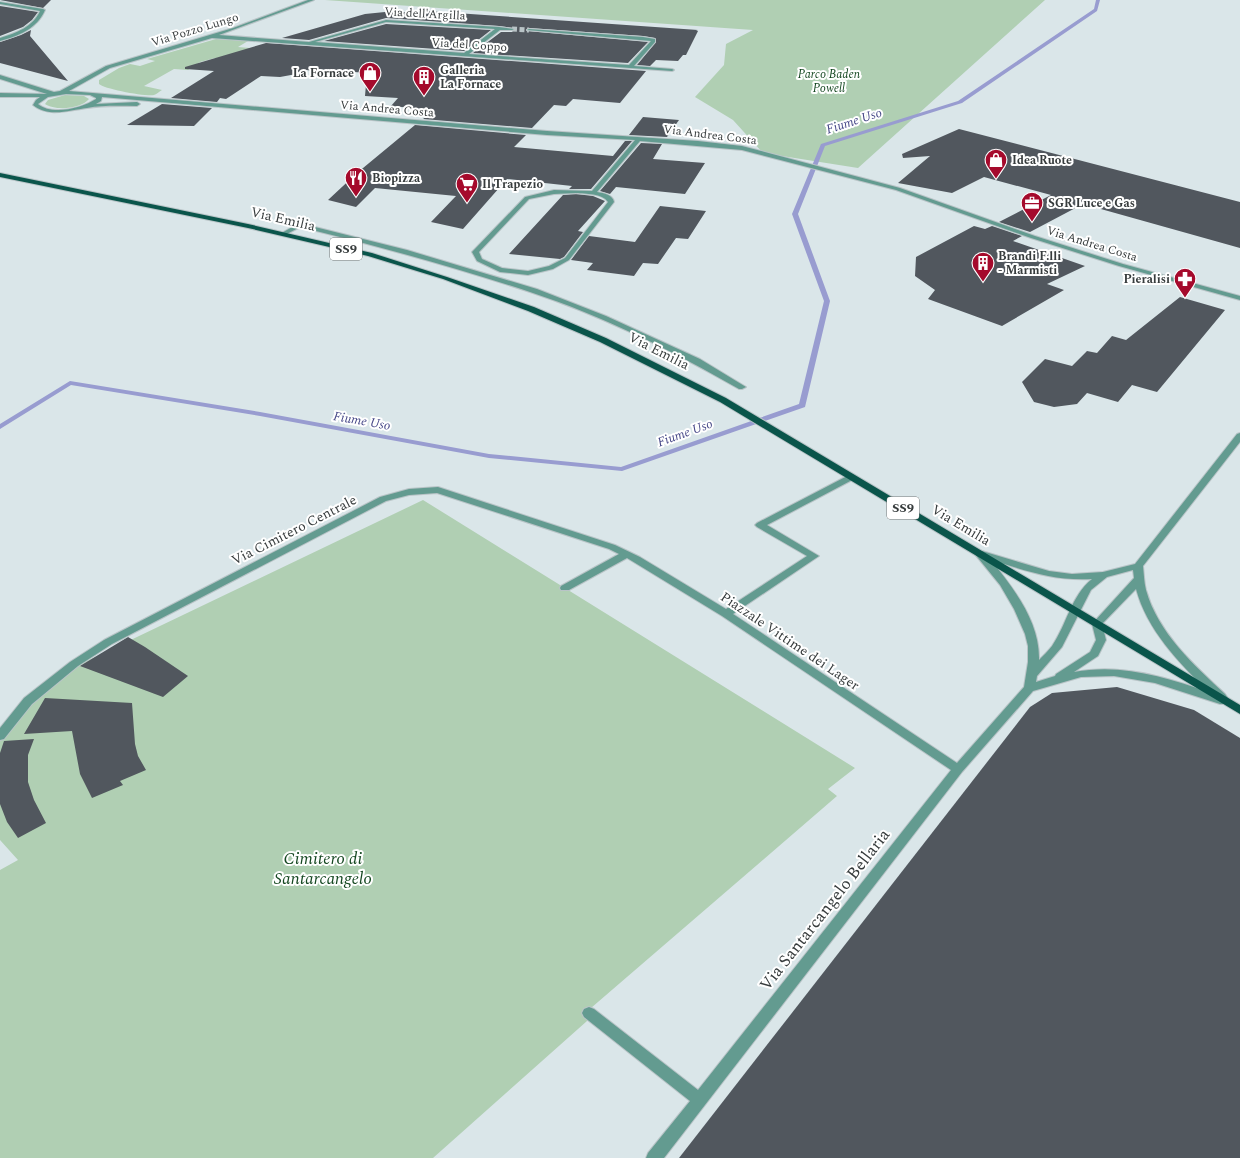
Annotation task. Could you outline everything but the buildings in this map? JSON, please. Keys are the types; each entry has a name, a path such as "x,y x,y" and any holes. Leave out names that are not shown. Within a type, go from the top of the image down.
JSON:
{"main road":[{"name":"Via Emilia","path":"0,175 283,234 370,254 452,280 531,309 589,334 723,400 1240,710"}],"street":[{"name":"Via Pozzo Lungo","path":"61,93 84,82 108,67 210,36 235,30 312,0"},
{"path":"0,3 43,10 41,16 29,28 0,40"},
{"name":"Via dell'Argilla","path":"305,43 386,20 512,29"},
{"path":"466,54 499,28"},
{"name":"Via del Coppo","path":"235,30 234,33 266,40"},
{"path":"529,30 643,38 652,40 653,42 630,67"},
{"name":"Via del Coppo","path":"210,36 672,70"},
{"path":"0,77 51,95"},
{"path":"84,82 88,90 99,97 99,100 89,106"},
{"name":"Via Andrea Costa","path":"61,93 78,92 182,103 713,144 751,150 898,189 1033,237 1099,258 1240,298"},
{"path":"0,96 51,95 61,93"},
{"path":"35,104 37,101 51,95"},
{"path":"0,99 19,102"},
{"name":"Via Andrea Costa","path":"27,103 35,104 37,107 50,110 70,110 89,106 182,103"},
{"path":"593,193 639,139"},
{"path":"554,192 593,193 609,198 611,202 563,262 551,268 528,273 500,270 479,260 475,252 527,198 554,192"},
{"path":"283,234 299,225 404,251 534,291 603,318 697,361 742,387"},
{"path":"1226,701 1196,674 1175,651 1155,621 1141,592 1138,566 1240,436"},
{"path":"726,614 814,556 760,525 851,477"},
{"name":"Via Cimitero Centrale","path":"0,736 28,701 74,664 108,642 383,499 409,492 438,490 612,547 637,559"},
{"name":"Via Santarcangelo Bellaria","path":"979,553 1048,574 1072,577 1103,575 1138,566"},
{"name":"Via Santarcangelo Bellaria","path":"654,1158 958,769 1029,688 1033,674 1034,645 1025,621 1015,601 994,569 979,553"},
{"path":"565,588 627,554"},
{"name":"Piazzale Vittime dei Lager","path":"637,559 726,614 958,769"},
{"name":"Via Santarcangelo Bellaria","path":"1033,674 1057,647 1079,601 1087,588 1103,575"},
{"path":"1055,680 1094,654 1101,640 1097,624 1140,578"},
{"path":"1029,688 1055,680 1088,673 1113,672 1158,680 1226,701"},
{"path":"589,1013 700,1100"}],"green space":[{"name":"Parco Baden Powell","path":"325,0 1045,0 858,168 763,153 733,120 695,97 724,65 726,44 753,30"},
{"path":"216,39 248,41 238,47 344,56 215,58 200,62 188,70 174,69 144,86 162,90 154,95 126,92 99,84 99,80 119,68 130,64 140,66 155,61 147,59"},
{"path":"65,95 84,96 89,99 80,105 68,108 55,108 45,104 48,100"},
{"name":"Cimitero di Santarcangelo","path":"423,500 855,768 828,789 837,796 591,1008 596,1013 433,1158 0,1158 0,870 18,860 0,840 0,736 66,671"}],"waterway":[{"name":"Fiume Uso","path":"0,427 70,383 260,414 489,456 622,469 802,405 827,301 795,214 823,145 960,102 1096,10 1098,0"}],"tunnel":[{"path":"512,29 529,30"}],"place":[{"name":"La Fornace","path":"370,92"},
{"name":"Galleria La Fornace","path":"424,96"},
{"name":"Idea Ruote","path":"996,180"},
{"name":"Biopizza","path":"356,198"},
{"name":"Il Trapezio","path":"467,204"},
{"name":"SGR Luce e Gas","path":"1032,222"},
{"name":"Brandi F.lli - Marmisti","path":"983,282"},
{"name":"Pieralisi","path":"1185,298"}]}
